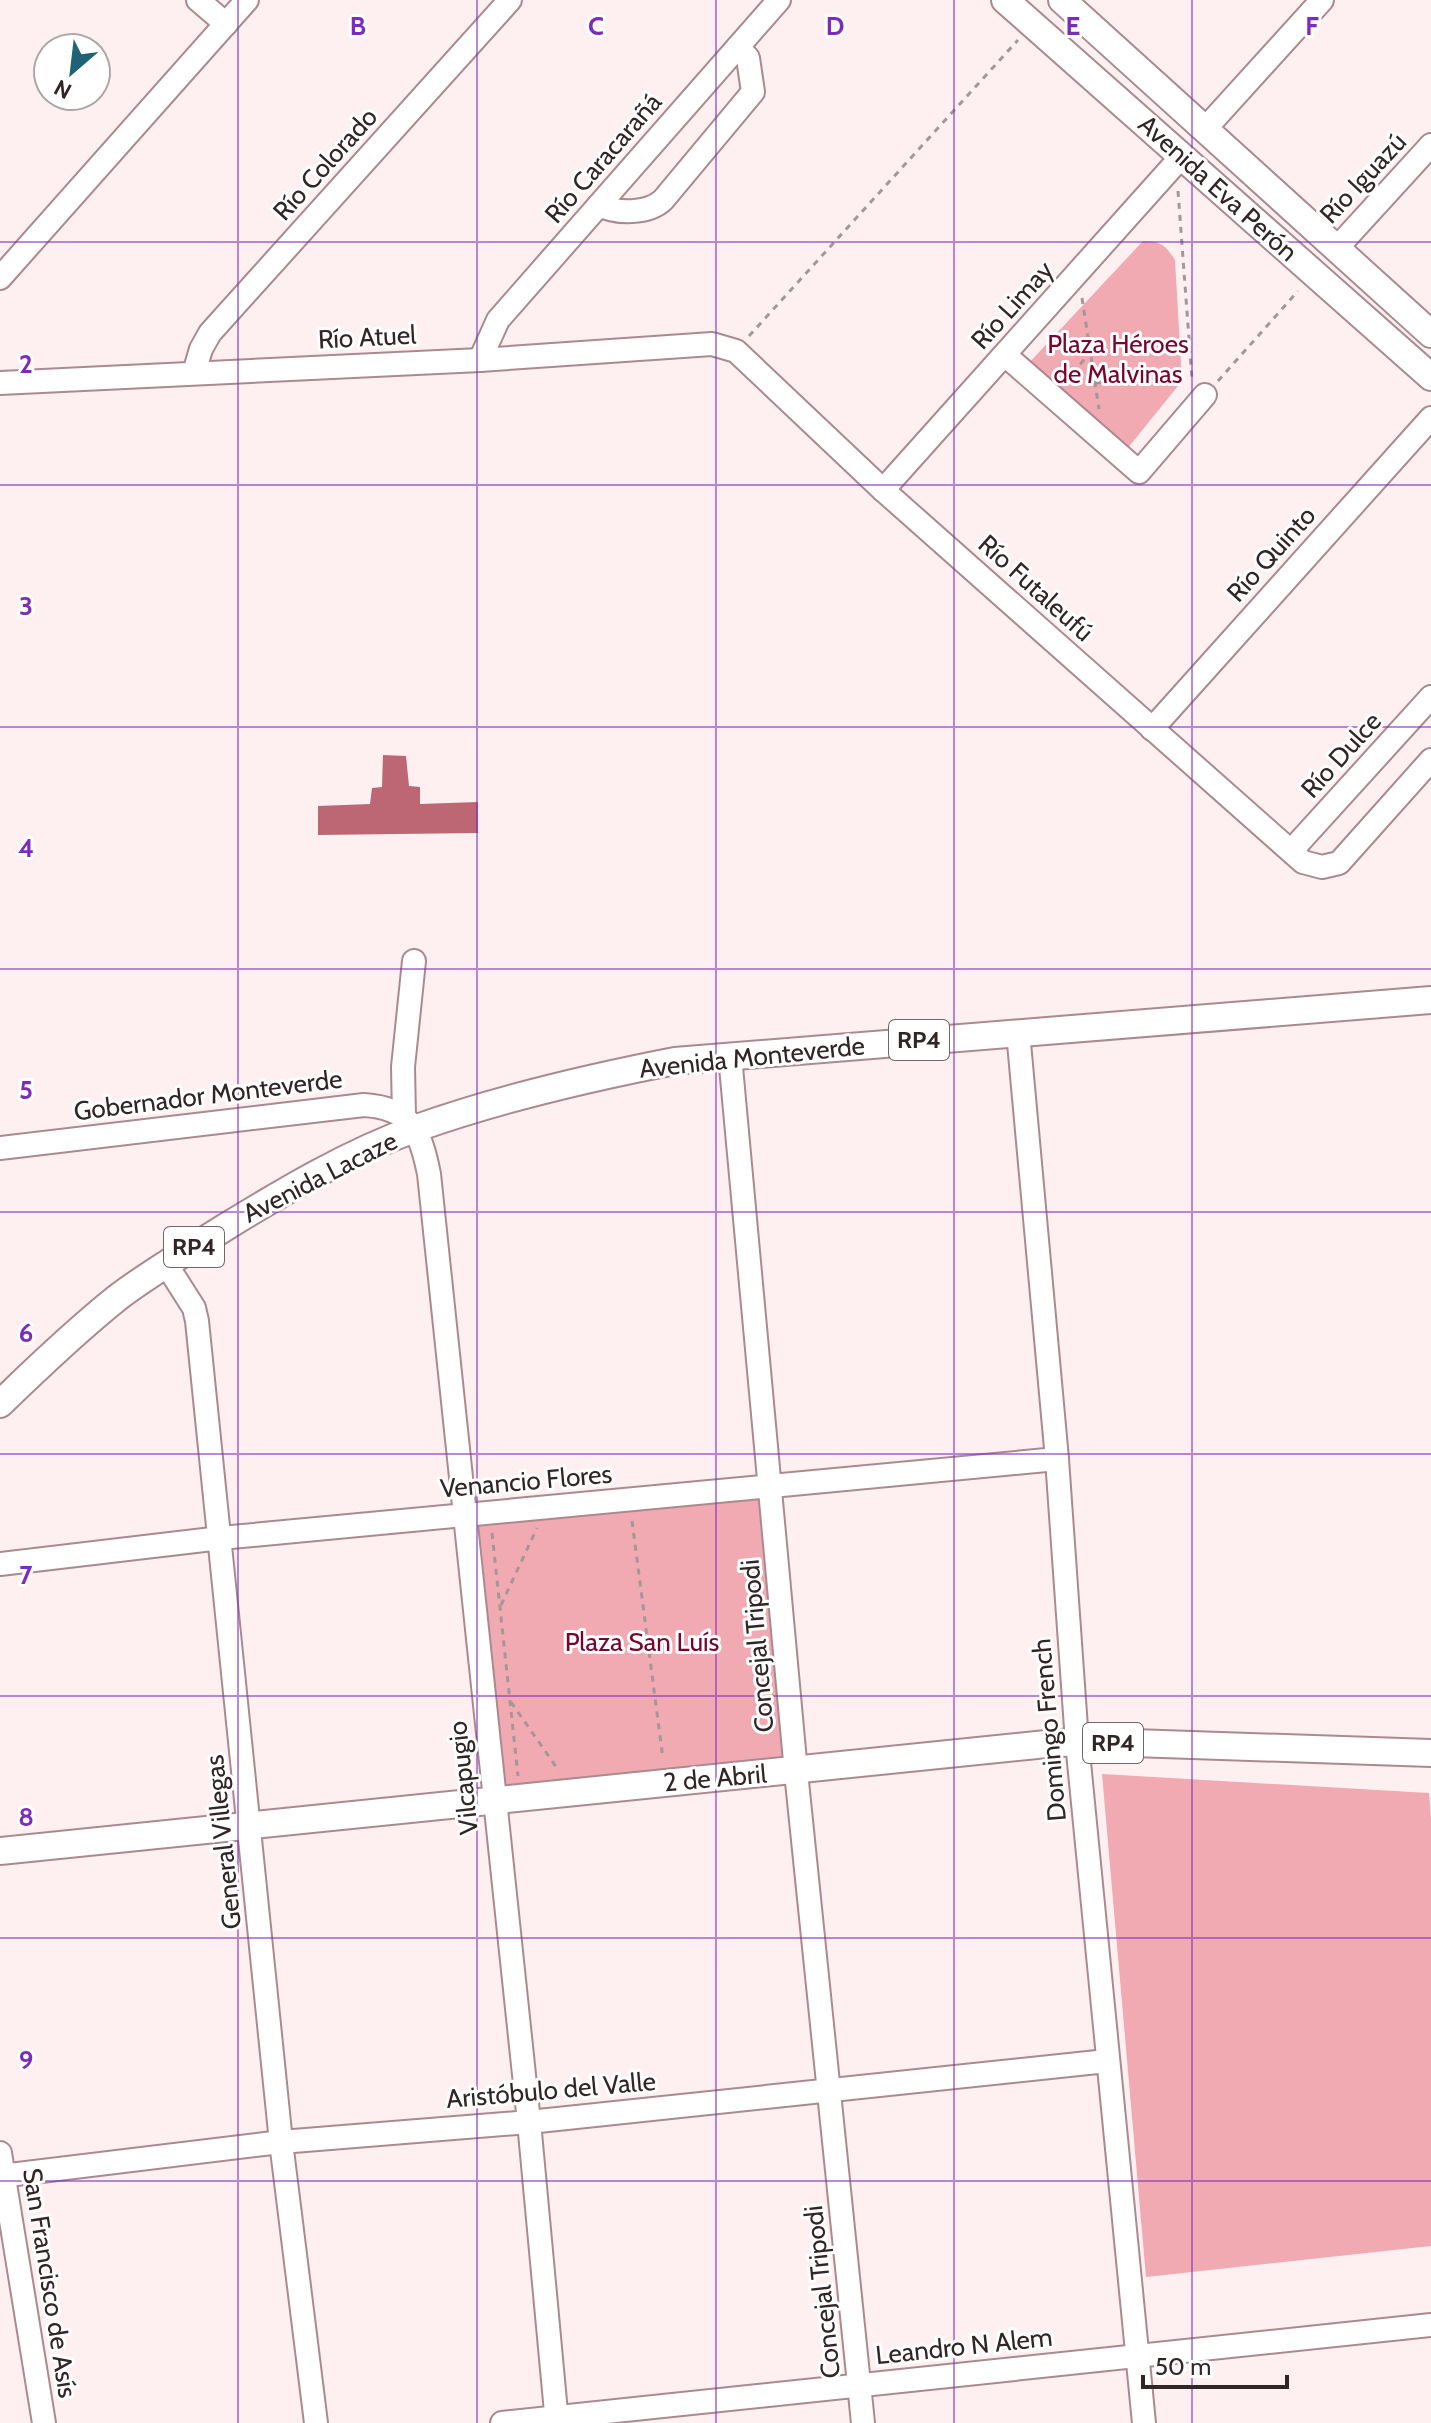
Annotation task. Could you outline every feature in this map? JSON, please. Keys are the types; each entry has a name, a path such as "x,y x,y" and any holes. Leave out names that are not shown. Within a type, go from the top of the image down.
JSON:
{"main road":[{"name":"Avenida Eva Perón","path":"1005,0 1179,160 1251,217 1431,377"},
{"path":"1032,24 1053,0"},
{"name":"Avenida Eva Perón","path":"1062,0 1431,334"},
{"path":"1251,217 1273,191"},
{"path":"1386,337 1406,311"},
{"name":"Avenida Monteverde","path":"410,1122 597,1076 675,1061 1431,1000"},
{"name":"Avenida Lacaze","path":"0,1404 63,1344 119,1297 166,1264 286,1190 410,1122"},
{"name":"2 de Abril","path":"0,1851 1077,1742 1431,1753"}],"street":[{"path":"198,0 226,24"},
{"path":"0,278 247,0"},
{"name":"Río Colorado","path":"194,373 201,349 210,333 510,0"},
{"name":"Río Caracarañá","path":"480,360 498,320 779,0"},
{"path":"1205,129 1322,0"},
{"path":"599,205 615,211 649,209 663,200 753,92 748,58 738,47"},
{"name":"Río Iguazú","path":"1336,249 1431,145"},
{"name":"Río Limay","path":"883,490 1179,160"},
{"name":"Río Atuel","path":"0,383 480,360 712,344 736,351"},
{"name":"Río Futaleufú","path":"736,351 883,490 1297,856"},
{"path":"1005,355 1139,472 1205,395"},
{"name":"Río Quinto","path":"1152,729 1431,418"},
{"name":"Río Dulce","path":"1297,856 1431,697"},
{"path":"1297,856 1322,867 1339,863 1431,760"},
{"name":"Vilcapugio","path":"414,961 403,1067 410,1122 429,1174 529,2122 557,2420"},
{"name":"Domingo French","path":"1018,1032 1057,1459 1077,1742 1144,2423"},
{"name":"Concejal Tripodi","path":"730,1056 796,1772 863,2423"},
{"name":"Gobernador Monteverde","path":"0,1148 364,1105 387,1107 410,1122"},
{"name":"General Villegas","path":"166,1264 194,1308 197,1321 281,2142 316,2423"},
{"name":"Venancio Flores","path":"0,1564 221,1538 1057,1459"},
{"name":"Aristóbulo del Valle","path":"1,2168 529,2122 1107,2061"},
{"name":"San Francisco de Asís","path":"1,2168 44,2423"},
{"name":"Leandro N Alem","path":"502,2423 557,2420 1431,2325"}],"path":[{"path":"736,351 1032,24"},
{"path":"1179,160 1193,383 1205,395 1314,273"},
{"path":"1078,274 1103,441"},
{"path":"1052,396 1091,352"},
{"path":"1096,383 1127,381"},
{"path":"629,1500 668,1782"},
{"path":"500,1608 537,1527"},
{"path":"491,1532 519,1786"},
{"path":"510,1700 566,1780"}],"green space":[{"name":"Plaza Héroes de Malvinas","path":"1143,241 1162,245 1175,260 1182,381 1127,449 1027,365"},
{"name":"Plaza San Luís","path":"771,1486 796,1772 494,1799 464,1515"},
{"path":"1102,1774 1429,1793 1431,2246 1146,2277"}],"building":[{"path":"383,755 406,756 409,786 420,787 420,804 478,802 478,833 318,835 318,806 370,804 372,788 382,787"}]}
